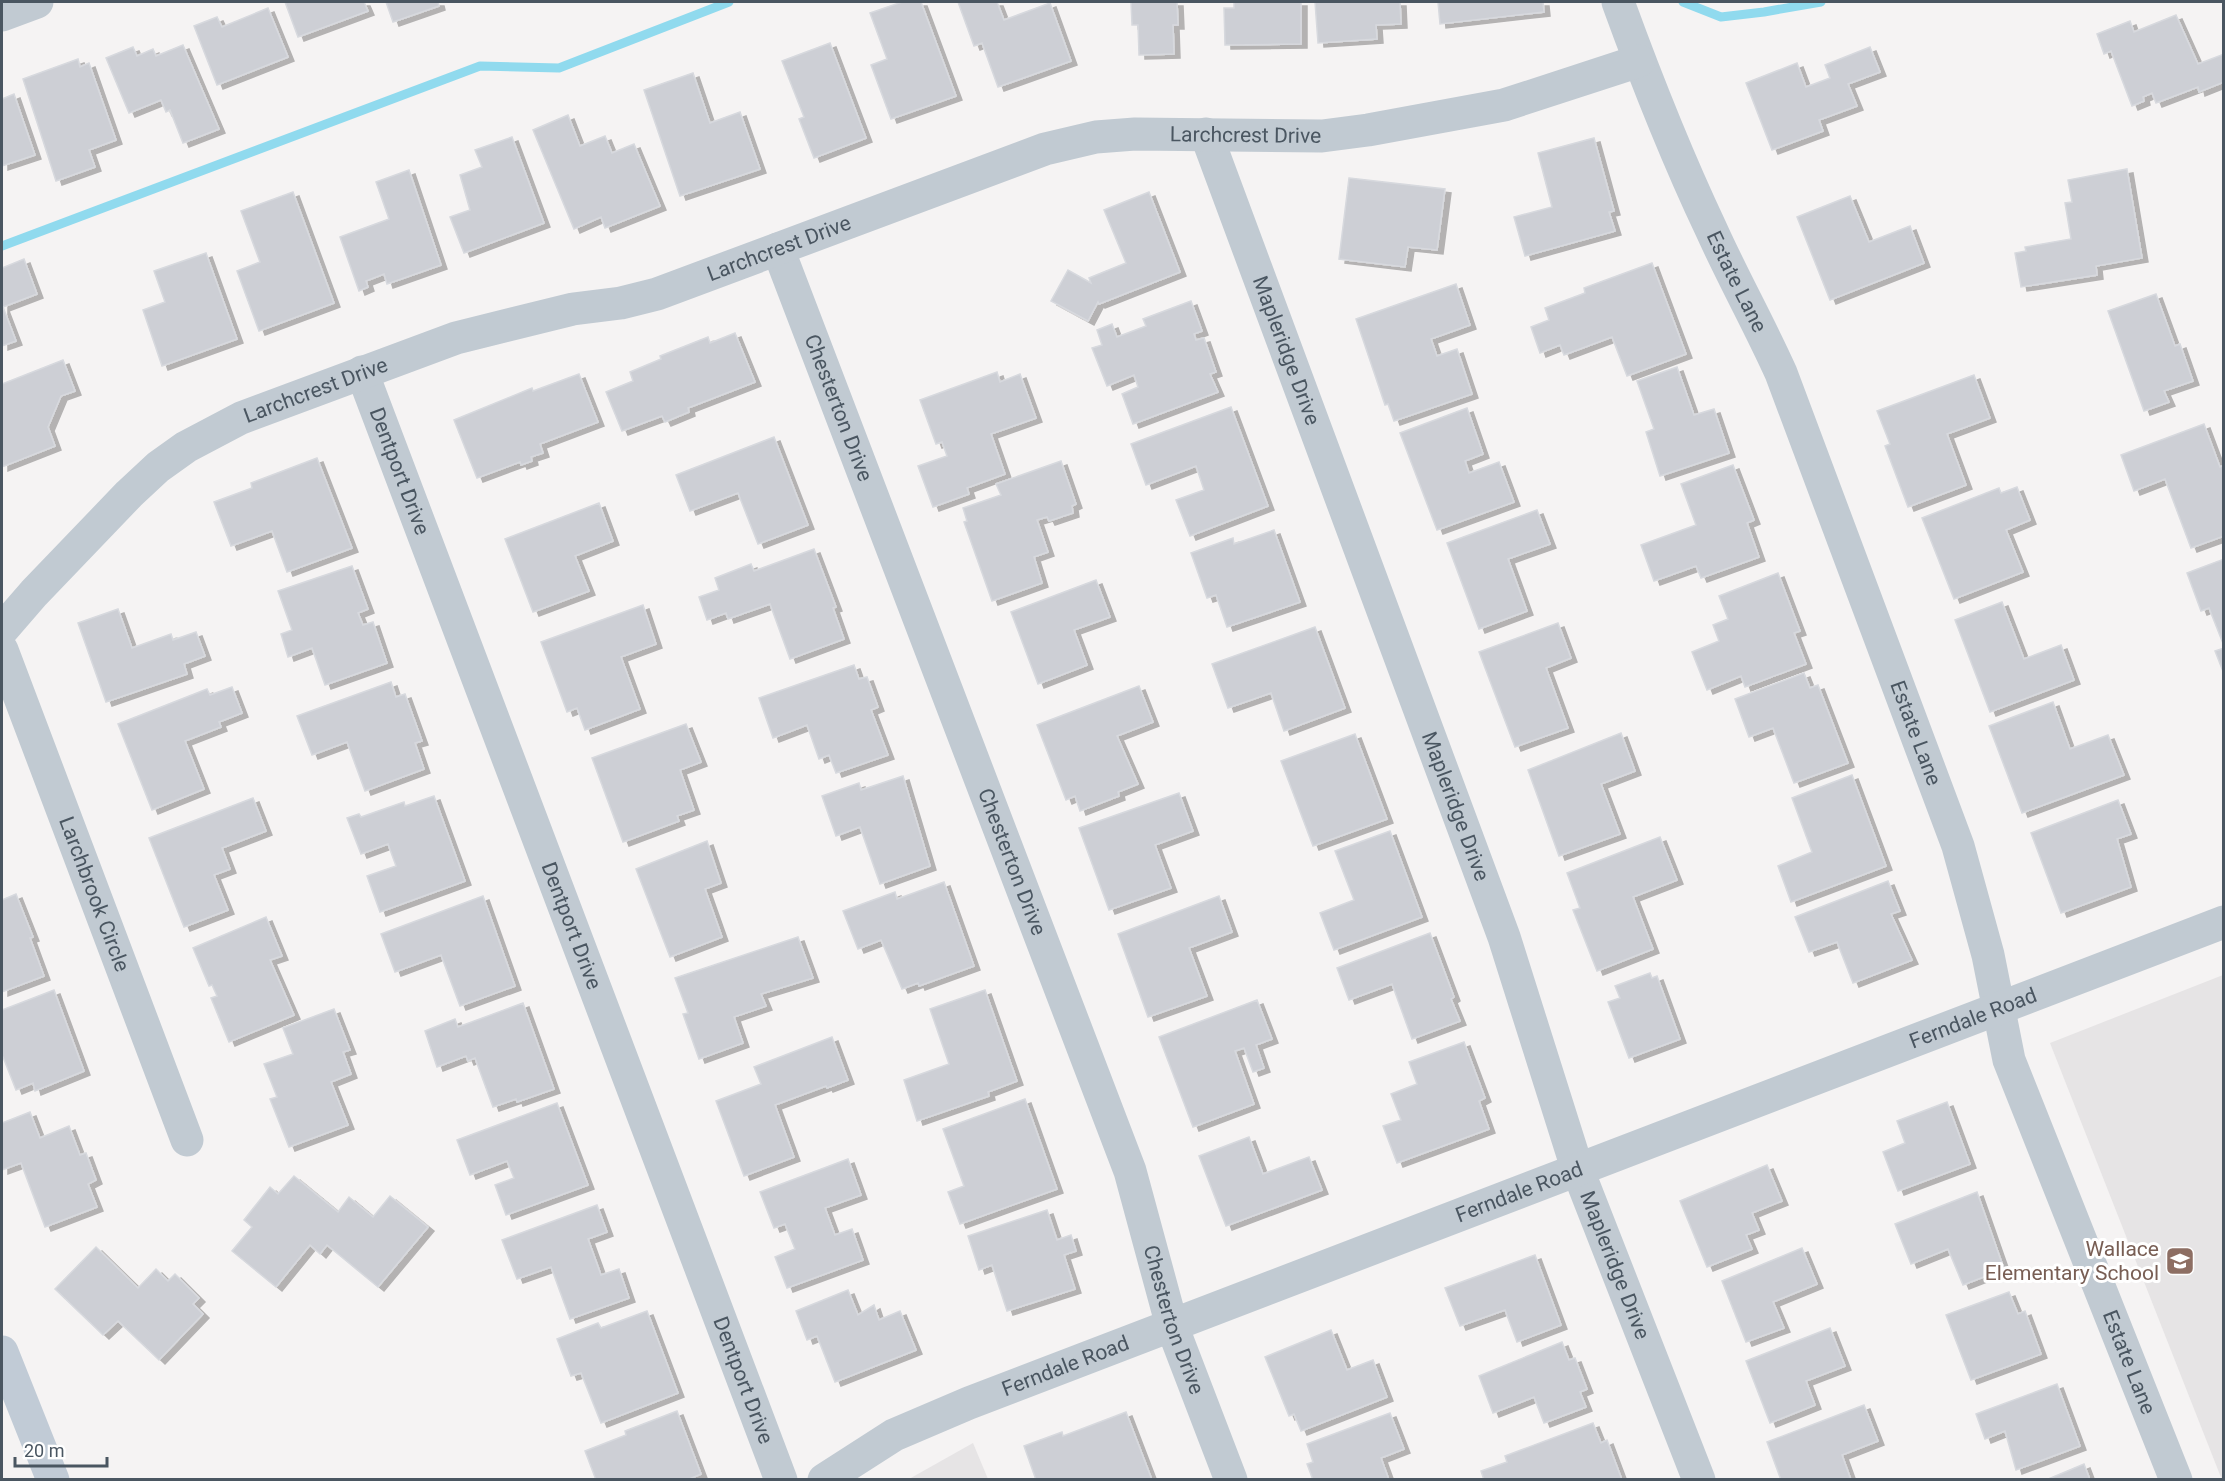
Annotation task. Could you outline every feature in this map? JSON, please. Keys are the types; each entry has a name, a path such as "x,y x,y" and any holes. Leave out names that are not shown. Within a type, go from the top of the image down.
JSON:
{"main road":[{"path":"2,1352 53,1479"}],"street":[{"path":"2,15 37,2"},
{"name":"Estate Lane","path":"1618,2 1639,61 1692,188 1781,373 1958,846 1988,955 2009,1060 2176,1479"},
{"name":"Larchcrest Drive","path":"2,630 34,592 129,494 158,467 186,447 241,418 456,338 573,309 621,303 657,294 1045,149 1096,137 1206,134 1322,136 1412,123 1504,105 1639,61"},
{"name":"Mapleridge Drive","path":"1206,134 1504,937 1577,1168 1699,1479"},
{"name":"Chesterton Drive","path":"778,249 1130,1171 1172,1326 1231,1479"},
{"name":"Dentport Drive","path":"363,372 781,1479"},
{"name":"Larchbrook Circle","path":"2,650 187,1140"},
{"name":"Ferndale Road","path":"824,1479 894,1435 969,1403 2223,922"}],"shaded area":[{"name":"Wallace Elementary School","path":"2223,975 2224,1479 2222,1480 2050,1043"},
{"path":"973,1443 988,1479 909,1479"}],"building":[{"path":"285,2 364,2 368,11 298,37"},
{"path":"386,2 438,2 439,6 393,22"},
{"path":"902,2 921,2 956,96 891,119 871,65 887,59 870,13"},
{"path":"958,2 997,2 1004,20 1050,3 1071,61 998,87 982,43 974,46"},
{"path":"1131,2 1177,2 1178,25 1173,25 1174,54 1139,55 1138,25 1132,25"},
{"path":"1234,2 1301,2 1301,44 1225,45 1224,8 1234,8"},
{"path":"1315,2 1400,2 1401,24 1376,25 1377,39 1318,43"},
{"path":"1438,2 1543,2 1544,12 1440,24"},
{"path":"268,8 288,57 217,85 194,26 217,17 222,27"},
{"path":"2176,15 2198,64 2224,54 2224,82 2199,92 2198,87 2156,103 2152,93 2143,97 2144,101 2132,106 2111,51 2104,54 2097,34 2130,21 2134,32"},
{"path":"830,43 866,138 814,158 799,119 804,117 782,61"},
{"path":"183,45 219,129 183,143 170,110 166,112 161,100 129,113 106,58 133,47 137,56 153,49 156,56"},
{"path":"1870,47 1880,72 1848,84 1857,106 1819,120 1823,131 1772,150 1746,83 1797,63 1806,87 1830,78 1825,65"},
{"path":"78,59 80,67 89,63 116,140 89,150 95,167 56,181 23,79"},
{"path":"693,73 710,123 740,112 760,169 680,196 644,90"},
{"path":"14,94 35,155 2,166 2,99"},
{"path":"568,115 580,146 605,136 612,153 634,144 660,206 605,228 601,217 574,229 533,130"},
{"path":"512,137 544,223 464,253 450,217 470,210 460,175 482,167 475,150"},
{"path":"1594,138 1614,211 1609,212 1615,231 1525,256 1514,217 1552,207 1538,153"},
{"path":"2127,169 2142,258 2096,266 2097,275 2021,287 2015,253 2026,251 2025,247 2071,239 2065,203 2072,202 2068,180"},
{"path":"409,170 441,265 387,284 384,274 366,281 368,287 359,291 340,237 389,219 376,182"},
{"path":"1349,178 1445,189 1437,250 1408,247 1405,267 1339,259"},
{"path":"293,192 334,303 259,331 237,271 260,262 241,211"},
{"path":"1149,192 1180,272 1099,304 1098,302 1088,321 1051,301 1068,270 1091,283 1089,278 1126,263 1104,210"},
{"path":"1850,196 1869,242 1910,226 1924,263 1830,300 1797,217"},
{"path":"206,253 237,339 162,366 143,310 165,302 154,271"},
{"path":"24,259 37,294 3,307 16,341 2,346 2,268"},
{"path":"1652,263 1686,354 1627,376 1612,337 1564,355 1560,345 1540,353 1531,327 1549,320 1545,308 1585,293 1584,288"},
{"path":"1456,284 1470,325 1431,339 1437,356 1457,349 1472,394 1394,421 1388,404 1385,405 1356,319"},
{"path":"2156,294 2175,346 2180,344 2193,381 2164,391 2169,402 2144,411 2108,311"},
{"path":"1191,301 1202,331 1194,334 1196,340 1204,338 1216,372 1210,374 1218,392 1133,424 1122,394 1138,387 1134,375 1107,386 1092,348 1102,345 1097,330 1112,324 1117,337 1146,326 1143,319"},
{"path":"735,333 755,382 688,408 689,412 665,422 662,416 622,431 606,392 633,381 630,372 661,359 660,356 708,337 710,343"},
{"path":"63,360 75,391 61,396 48,427 55,446 2,467 2,384"},
{"path":"1677,367 1694,415 1714,409 1729,453 1660,476 1646,432 1654,429 1637,381"},
{"path":"997,372 1000,382 1020,374 1036,418 991,434 1005,474 967,488 969,494 933,507 918,466 947,456 942,442 936,444 920,400"},
{"path":"579,374 598,422 540,444 543,453 531,457 532,461 521,465 520,462 477,478 454,420 532,388 533,391"},
{"path":"1974,375 1990,418 1947,434 1966,485 1908,507 1885,446 1890,444 1877,411"},
{"path":"1231,407 1268,506 1190,536 1176,500 1204,490 1196,466 1146,485 1131,444"},
{"path":"1467,408 1483,454 1465,461 1469,473 1499,462 1514,502 1437,530 1400,433"},
{"path":"2204,424 2220,467 2224,465 2224,536 2191,548 2165,479 2134,491 2121,455"},
{"path":"774,437 808,525 758,544 738,493 690,511 676,475"},
{"path":"317,458 352,548 287,572 272,531 231,546 214,502 252,488 251,483"},
{"path":"1061,461 1076,504 1072,506 1073,513 1049,521 1047,517 1037,520 1048,552 1034,557 1042,583 992,601 964,522 967,521 963,508 1001,495 996,484"},
{"path":"1733,465 1754,520 1747,523 1759,557 1701,578 1696,566 1654,581 1641,545 1696,525 1681,484"},
{"path":"2017,487 2030,520 2006,530 2023,572 1954,599 1922,518 1999,488 2001,493"},
{"path":"599,503 613,541 575,556 589,591 533,612 505,539"},
{"path":"1537,510 1550,544 1508,559 1527,611 1479,629 1447,543"},
{"path":"1274,530 1300,602 1227,627 1216,595 1207,598 1191,553 1233,538 1234,544"},
{"path":"814,549 836,607 833,608 844,639 790,659 770,604 728,619 726,613 707,620 699,597 719,590 715,578 751,564 754,571"},
{"path":"2224,559 2224,646 2209,608 2201,611 2187,573"},
{"path":"352,566 368,609 358,613 363,625 373,622 387,663 325,685 312,648 288,657 281,634 292,630 278,591"},
{"path":"1778,573 1800,631 1794,633 1806,664 1745,687 1741,676 1707,690 1692,652 1719,641 1713,625 1728,619 1719,596"},
{"path":"1096,580 1110,617 1074,630 1087,665 1038,684 1011,612"},
{"path":"2002,602 2024,659 2061,645 2074,680 1990,712 1955,620"},
{"path":"643,605 656,644 621,657 640,709 585,730 577,708 567,712 541,642"},
{"path":"118,609 132,648 171,634 173,640 196,632 205,656 184,664 187,674 106,702 78,623"},
{"path":"1558,623 1571,658 1546,668 1568,728 1515,747 1479,652"},
{"path":"1315,627 1345,708 1284,731 1271,693 1228,708 1212,664"},
{"path":"2224,648 2224,674 2215,651"},
{"path":"854,665 859,679 867,677 878,707 871,710 888,755 836,773 829,755 819,759 807,725 773,738 759,698"},
{"path":"1804,673 1810,688 1818,685 1848,763 1794,783 1773,728 1749,737 1735,699"},
{"path":"391,682 396,697 405,694 422,741 415,743 424,769 365,791 347,742 312,755 297,716"},
{"path":"1139,686 1153,722 1117,736 1138,784 1118,792 1119,796 1080,811 1075,796 1066,800 1037,725"},
{"path":"232,687 242,713 219,722 221,727 185,741 204,789 152,810 118,724 207,689 210,695"},
{"path":"2053,702 2070,749 2108,735 2124,775 2022,813 1989,726"},
{"path":"686,724 701,762 680,770 694,810 677,816 679,821 623,842 592,758"},
{"path":"1621,733 1635,771 1601,784 1620,834 1559,856 1528,770"},
{"path":"1355,734 1387,819 1313,846 1281,761"},
{"path":"1852,775 1886,866 1791,902 1778,866 1812,852 1792,798"},
{"path":"903,776 930,866 880,884 860,827 836,836 822,796 859,783 861,790"},
{"path":"1179,793 1193,831 1155,845 1171,888 1109,910 1079,828"},
{"path":"434,796 465,881 380,912 367,876 396,866 388,844 361,854 347,818 359,814 361,817 404,802 405,806"},
{"path":"253,798 266,831 222,848 230,869 214,875 228,910 184,927 149,838"},
{"path":"2118,800 2131,834 2117,839 2131,887 2061,913 2031,833"},
{"path":"1390,831 1422,917 1334,950 1320,913 1354,900 1335,851"},
{"path":"1660,837 1677,880 1633,897 1653,949 1597,971 1573,910 1580,908 1567,873"},
{"path":"707,841 721,883 705,889 722,937 670,957 636,869"},
{"path":"1888,881 1900,911 1891,914 1912,960 1853,983 1837,942 1809,952 1795,917"},
{"path":"944,882 974,966 919,986 918,983 902,989 881,940 858,949 843,911 895,892 897,899"},
{"path":"16,894 33,937 30,938 44,976 2,992 2,900"},
{"path":"483,896 515,986 460,1006 441,955 395,972 381,934"},
{"path":"1219,896 1232,932 1189,948 1207,996 1148,1017 1118,934"},
{"path":"266,917 282,956 270,960 294,1015 229,1042 211,998 217,996 212,985 209,986 193,948"},
{"path":"1430,933 1454,997 1451,999 1460,1021 1412,1039 1392,984 1349,1000 1337,968"},
{"path":"798,937 813,978 761,994 766,1006 734,1017 743,1043 699,1059 683,1014 688,1013 675,978"},
{"path":"1650,973 1652,978 1657,976 1680,1039 1629,1058 1608,1002 1620,998 1615,986"},
{"path":"54,990 84,1071 35,1091 33,1083 16,1090 2,1057 2,1010"},
{"path":"985,990 1017,1081 988,1092 989,1096 917,1121 904,1080 949,1064 930,1009"},
{"path":"1257,1000 1272,1039 1256,1045 1264,1068 1253,1072 1244,1048 1235,1051 1254,1104 1193,1127 1159,1037"},
{"path":"523,1003 554,1089 517,1102 516,1099 493,1107 475,1058 468,1061 466,1056 437,1067 425,1031 455,1019 458,1027"},
{"path":"334,1009 350,1050 343,1052 351,1074 331,1082 348,1125 289,1147 270,1099 277,1097 264,1064 293,1054 283,1028"},
{"path":"832,1037 848,1080 775,1105 794,1157 744,1176 716,1101 761,1084 754,1067"},
{"path":"1464,1042 1485,1098 1479,1101 1489,1129 1397,1163 1383,1126 1401,1120 1391,1094 1417,1084 1409,1062"},
{"path":"1025,1099 1057,1189 960,1224 948,1192 964,1186 943,1129"},
{"path":"1947,1102 1970,1164 1898,1191 1883,1152 1905,1143 1897,1121"},
{"path":"557,1103 588,1185 506,1215 495,1185 514,1178 507,1161 470,1175 457,1140"},
{"path":"30,1112 40,1138 69,1126 80,1155 86,1153 96,1180 88,1184 97,1207 45,1227 21,1163 2,1170 2,1123"},
{"path":"1249,1137 1263,1174 1309,1157 1322,1190 1226,1226 1199,1156"},
{"path":"848,1159 861,1195 825,1208 835,1235 852,1229 863,1260 787,1288 775,1257 795,1249 785,1224 774,1228 760,1192"},
{"path":"1767,1165 1782,1201 1752,1213 1759,1230 1746,1235 1752,1249 1707,1267 1680,1201"},
{"path":"294,1176 338,1212 349,1197 373,1217 390,1196 428,1227 378,1287 327,1245 320,1254 310,1245 276,1287 232,1251 252,1227 244,1220 270,1187 278,1194"},
{"path":"1977,1192 2004,1269 1963,1285 1948,1249 1911,1264 1895,1224"},
{"path":"597,1205 607,1232 588,1239 601,1275 619,1269 629,1298 570,1319 551,1267 517,1279 502,1240"},
{"path":"1047,1210 1057,1240 1071,1235 1076,1251 1064,1255 1075,1289 1007,1311 992,1265 979,1270 968,1236"},
{"path":"96,1247 138,1288 156,1269 168,1281 175,1274 199,1298 193,1304 203,1314 159,1360 118,1321 103,1335 55,1289"},
{"path":"1802,1248 1817,1284 1773,1302 1784,1328 1746,1342 1722,1281"},
{"path":"1535,1255 1561,1325 1517,1342 1505,1310 1460,1326 1445,1288"},
{"path":"848,1290 858,1315 874,1305 879,1320 900,1311 916,1350 835,1382 817,1336 807,1340 796,1311"},
{"path":"2009,1292 2018,1314 2025,1311 2041,1354 1971,1380 1946,1315"},
{"path":"647,1311 678,1393 601,1423 581,1373 571,1376 557,1339 598,1323 601,1328"},
{"path":"1830,1328 1845,1366 1806,1381 1815,1405 1770,1423 1746,1361"},
{"path":"1331,1330 1347,1370 1373,1360 1387,1397 1301,1431 1294,1414 1289,1416 1265,1357"},
{"path":"1562,1342 1569,1360 1575,1358 1587,1389 1580,1392 1586,1407 1544,1423 1534,1397 1493,1413 1479,1376"},
{"path":"2057,1384 2080,1446 2016,1470 2005,1431 1985,1439 1976,1414"},
{"path":"1864,1405 1878,1441 1842,1455 1851,1480 1781,1480 1767,1442"},
{"path":"677,1411 701,1474 687,1480 596,1480 585,1451 626,1435 625,1431"},
{"path":"1126,1412 1152,1480 1036,1480 1024,1446 1062,1432 1063,1436"},
{"path":"1390,1413 1404,1449 1381,1458 1389,1480 1313,1480 1307,1464 1313,1462 1307,1444"},
{"path":"1593,1423 1601,1443 1607,1440 1622,1480 1484,1480 1481,1471 1507,1462 1505,1456"},
{"path":"2084,1464 2090,1480 2046,1480"}],"waterway":[{"path":"2,246 480,66 559,68 729,2"},
{"path":"1683,2 1721,17 1821,2"}],"place":[{"name":"Wallace Elementary School","path":"2180,1261"}]}
